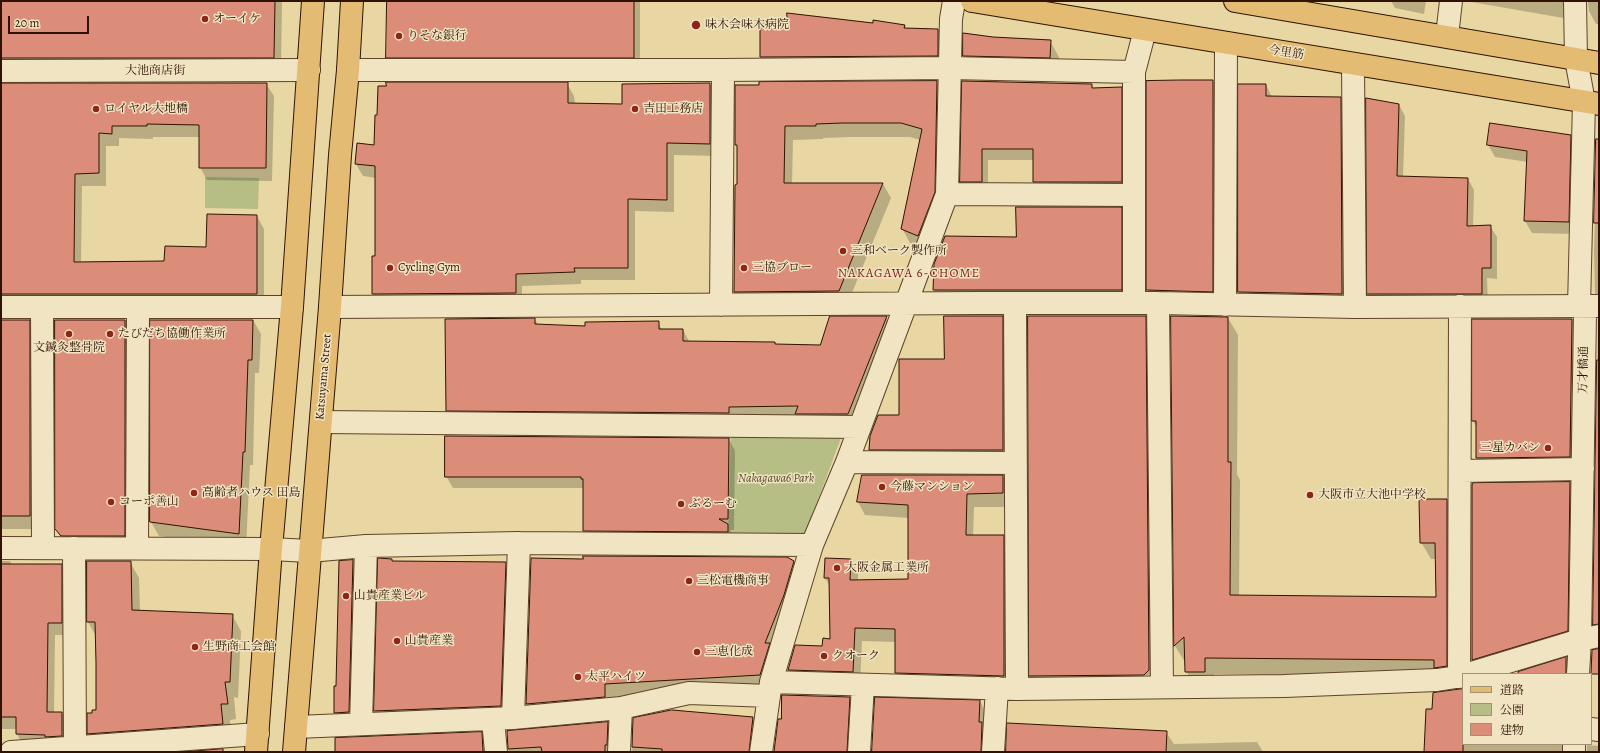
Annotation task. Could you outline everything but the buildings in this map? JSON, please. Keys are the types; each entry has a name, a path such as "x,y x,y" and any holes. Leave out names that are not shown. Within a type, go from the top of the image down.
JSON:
{"main road":[{"path":"257,743 271,549 292,307 313,1"},
{"name":"Katsuyama Street","path":"294,752 309,551 330,307 352,1"},
{"name":"今里筋","path":"972,1 1592,103"},
{"path":"1235,1 1599,63"}],"street":[{"path":"761,752 770,689 812,545 848,462 947,194 950,68 954,1"},
{"path":"1447,36 1451,1"},
{"path":"1575,1 1576,59"},
{"path":"1134,303 1134,72 1145,30"},
{"path":"1225,305 1226,43"},
{"name":"万才橋通","path":"1576,59 1592,103 1589,306 1585,313 1583,469 1590,638 1578,673"},
{"path":"1353,64 1355,307"},
{"path":"348,70 723,70 950,68 1134,72"},
{"name":"大池商店街","path":"1,71 309,70"},
{"path":"721,305 723,70"},
{"path":"947,194 1134,195"},
{"path":"330,307 1134,303 1355,307 1589,306"},
{"path":"1158,303 1162,687"},
{"path":"993,752 1007,689 1015,463 1015,304"},
{"path":"1460,306 1460,471 1463,673"},
{"path":"1,307 292,307"},
{"path":"42,307 43,548"},
{"path":"137,548 138,307"},
{"path":"321,422 860,427"},
{"path":"848,462 1015,463"},
{"path":"1460,471 1583,469"},
{"path":"1,548 271,549 309,551 366,546 519,543 812,545"},
{"path":"496,752 503,719 519,543"},
{"path":"361,724 366,546"},
{"path":"74,548 75,747"},
{"path":"1473,673 1590,638"},
{"path":"296,727 503,719 621,708 688,693 770,689 863,685 1007,689 1284,686 1437,680 1462,676"},
{"path":"859,752 863,685"},
{"path":"619,752 621,708"},
{"path":"11,752 75,747 257,743"}],"green space":[{"path":"205,177 259,178 258,209 205,208"},
{"name":"Nakagawa6 Park","path":"731,431 842,435 804,537 728,534"}],"place":[{"name":"オーイケ","path":"205,19"},
{"name":"味木会味木病院","path":"696,25"},
{"name":"りそな銀行","path":"399,36"},
{"name":"ロイヤル大地橋","path":"96,109"},
{"name":"吉田工務店","path":"635,109"},
{"name":"三和ベーク製作所","path":"843,251"},
{"name":"Cycling Gym","path":"390,268"},
{"name":"三協ブロー","path":"744,268"},
{"name":"文鍼灸整骨院","path":"69,334"},
{"name":"たびだち協働作業所","path":"110,334"},
{"name":"三星カバン","path":"1548,448"},
{"name":"今藤マンション","path":"882,487"},
{"name":"高齢者ハウス 田島","path":"194,493"},
{"name":"大阪市立大池中学校","path":"1310,495"},
{"name":"コーポ善山","path":"111,502"},
{"name":"ぶるーむ","path":"681,504"},
{"name":"大阪金属工業所","path":"837,568"},
{"name":"三松電機商事","path":"689,581"},
{"name":"山貴産業ビル","path":"346,596"},
{"name":"山貴産業","path":"397,641"},
{"name":"生野商工会館","path":"195,647"},
{"name":"三恵化成","path":"697,652"},
{"name":"クオーク","path":"824,656"},
{"name":"太平ハイツ","path":"578,677"}],"district":[{"name":"NAKAGAWA 6-CHOME","path":"909,274"}]}
